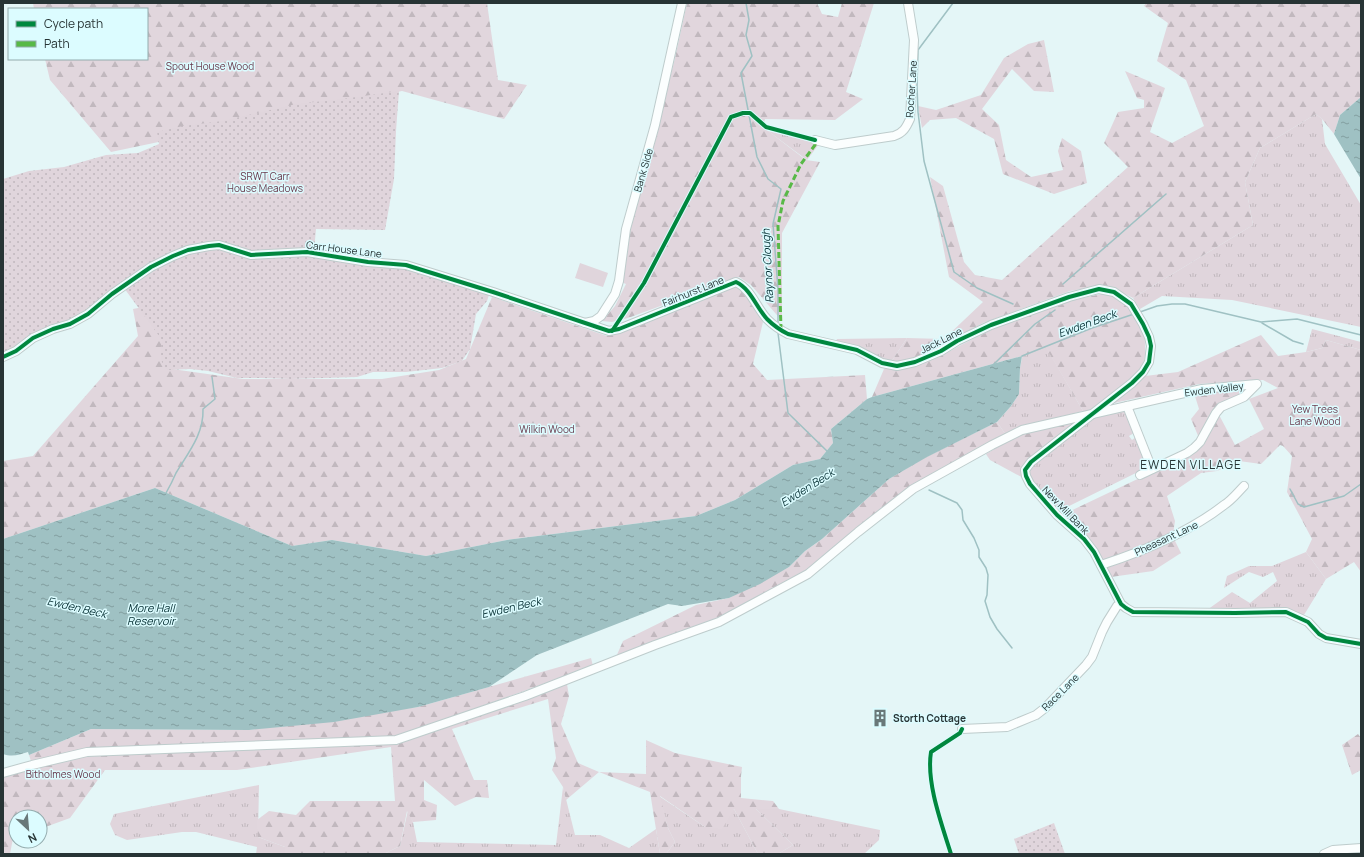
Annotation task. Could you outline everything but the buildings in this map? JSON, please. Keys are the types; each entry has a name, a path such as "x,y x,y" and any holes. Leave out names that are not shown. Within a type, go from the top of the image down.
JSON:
{"street":[{"name":"Bank Side","path":"585,324 594,321 601,316 615,294 617,288 626,229 655,125 682,3"},
{"name":"Rocher Lane","path":"815,140 835,145 887,137 901,133 907,127 910,119 914,40 908,3"},
{"name":"Carr House Lane","path":"3,357 16,351 33,338 53,329 70,324 88,314 112,294 151,267 188,250 218,245 251,255 306,252 368,262 406,265 493,292 585,324"},
{"name":"Fairhurst Lane","path":"585,324 605,331 612,331 736,282 744,285 766,318 784,332"},
{"name":"Jack Lane","path":"784,332 857,350 882,363 897,366 915,362 935,354 957,341 991,325 1076,295 1099,289 1114,292 1131,304"},
{"name":"New Mill Bank","path":"1122,604 1094,552 1084,539 1057,515 1030,484 1025,470 1031,462 1135,380 1146,368 1149,362 1151,346 1143,324 1131,304"},
{"name":"Ewden Valley","path":"3,773 32,764 87,752 396,740 525,696 655,644 719,622 808,574 913,489 1022,430 1202,389 1257,384 1244,397 1220,407 1200,442 1194,448 1187,453 1140,475"},
{"path":"1128,406 1152,469"},
{"name":"Pheasant Lane","path":"1100,565 1122,558 1178,534 1206,518 1226,504 1244,486"},
{"path":"1122,604 1133,612 1286,612 1308,622 1326,638 1361,644"},
{"name":"Race Lane","path":"962,729 1007,727 1036,715 1046,708 1092,657 1106,622 1116,606 1122,604"},
{"path":"1324,854 1333,850 1361,848"}],"green space":[{"name":"Spout House Wood","path":"33,3 487,3 498,80 527,85 504,119 402,91 111,152 50,80 45,60 148,60 148,8 34,8"},
{"path":"687,3 817,3 822,14 838,17 842,3 874,3 846,92 863,99 835,120 765,119 763,127 806,160 820,162 782,233 782,321 751,285 739,277 628,318 612,322 602,321 615,306 626,284 621,282 629,227 654,142"},
{"path":"1146,3 1361,3 1361,97 1340,115 1334,134 1316,114 1260,148 1245,182 1253,225 1133,298 1117,290 1099,286 1070,291 983,323 918,357 904,362 891,362 907,338 944,339 983,302 949,277 930,177 943,186 964,262 975,275 1002,280 1128,167 1104,143 1118,112 1144,108 1144,100 1137,98 1125,71 1165,88 1150,132 1172,143 1204,126 1186,80 1157,61 1168,23 1144,6"},
{"path":"1044,40 1054,92 1034,91 1012,69 982,109 999,125 1006,160 1031,177 1063,170 1058,151 1062,138 1081,151 1087,183 1054,194 1003,174 994,139 956,118 930,120 922,128 918,106 936,110 981,95 1004,58 1028,44"},
{"name":"SRWT Carr House Meadows","path":"399,91 394,179 385,230 316,229 314,251 254,252 200,244 187,246 170,254 87,313 31,337 3,354 3,179 29,171 64,167 106,155 138,153 159,144 157,132 183,126 222,121 296,104"},
{"path":"1316,114 1322,119 1325,144 1361,205 1361,327 1232,300 1162,296 1140,309 1133,298 1253,225 1245,182 1260,148"},
{"path":"768,131 819,144 807,160"},
{"path":"222,248 242,253 309,253 398,266 489,295 487,301 476,314 470,349 462,361 442,368 406,372 373,372 357,377 291,379 237,378 208,371 166,369 162,362 161,355 162,340 124,288 152,268 188,251"},
{"path":"580,263 608,273 603,287 575,278"},
{"name":"Wilkin Wood","path":"735,287 742,288 763,322 753,364 767,380 865,375 867,399 831,429 833,443 820,459 793,465 735,500 696,516 507,540 426,556 332,540 292,546 155,488 3,539 3,461 33,456 138,336 133,309 153,305 172,369 243,379 382,379 439,370 466,359 492,297 607,336"},
{"path":"1101,294 1110,294 1115,296 1129,308 1137,318 1142,327 1145,340 1145,356 1140,369 1120,389 1090,411 1083,411 1045,346 1022,356 872,397 884,369 907,368 945,354 993,329 1070,301"},
{"path":"1312,329 1361,342 1361,350 1326,340 1322,348 1306,352"},
{"name":"Yew Trees Lane Wood","path":"1261,335 1278,356 1322,348 1326,340 1361,350 1361,572 1354,562 1326,579 1306,552 1312,539 1287,492 1292,456 1283,446 1280,445 1261,464 1239,461 1217,471 1201,473 1167,496 1175,521 1173,534 1131,552 1103,560 1097,550 1062,515 1188,455 1218,413 1235,445 1264,429 1249,399 1278,388 1263,380 1199,384 1110,404 1145,376 1178,372"},
{"path":"907,338 891,362 856,347 835,344 837,339"},
{"path":"1045,345 1083,411 1022,427 1006,435 997,422 1019,394 1020,368 1023,353"},
{"path":"1252,386 1242,396 1220,406 1199,438 1191,419 1199,409 1194,393"},
{"path":"1126,408 1134,433 1129,436 1132,440 1136,437 1148,467 1059,511 1029,476 1029,471 1033,465 1094,416"},
{"path":"1078,420 1028,459 1021,472 1025,479 990,460 986,454 1023,432"},
{"path":"997,422 1006,435 905,490 806,572 717,620 616,657 623,641 696,605 729,598 789,567 805,551 822,539 889,479 926,457"},
{"path":"1174,539 1181,553 1153,571 1111,577 1105,565"},
{"path":"1306,552 1326,579 1304,615 1286,610 1207,610 1232,592 1250,603 1277,581 1273,572 1263,577 1249,572 1224,588 1227,576 1249,566 1272,566"},
{"name":"Bitholmes Wood","path":"591,658 593,666 396,737 396,743 567,684 569,696 561,724 578,763 599,772 566,800 563,787 552,770 556,758 548,699 452,729 474,780 487,780 489,798 476,797 455,806 424,780 424,800 437,805 436,820 413,822 407,811 400,846 384,854 285,854 285,847 258,837 257,820 269,811 296,815 310,801 395,801 391,747 237,770 105,770 70,818 48,826 48,809 8,809 8,849 11,849 10,854 3,854 3,776 33,767 29,755 91,729 249,730 418,707"},
{"path":"1358,734 1361,738 1361,770 1352,775 1342,745"},
{"path":"646,740 675,753 742,767 741,798 773,801 779,809 756,809 793,845 778,854 758,854 734,809 722,829 705,827 660,796 668,828 675,842 666,854 660,854 650,792 599,772 646,774"},
{"path":"259,785 258,837 285,847 285,854 256,854 257,847 196,832 182,832 127,840 115,835 110,824 114,814"},
{"path":"563,787 575,835 600,835 629,848 656,829 660,854 384,854 400,846 408,810 413,822 417,842 556,845"},
{"path":"659,796 705,827 734,809 758,854 666,854 675,842 668,828"},
{"path":"755,808 779,809 880,830 879,840 864,854 778,854 793,845"},
{"path":"1054,823 1065,854 1019,854 1014,839"}],"water":[{"path":"1361,97 1361,179 1334,134 1340,115"},
{"name":"More Hall Reservoir","path":"1022,356 1019,394 997,422 927,457 889,479 822,539 805,551 789,567 760,584 729,598 682,606 668,604 537,655 489,687 418,707 334,722 249,730 91,729 29,755 28,752 16,755 3,754 3,539 155,488 292,546 332,540 426,556 507,540 696,516 735,500 793,465 820,459 833,443 831,429 867,399"}],"waterway":[{"name":"Raynor Clough","path":"746,3 749,20 746,35 752,56 741,73 757,157 768,179 781,189 773,224 778,289 778,325"},
{"path":"953,3 918,50 918,112 924,161 954,272 977,288 1013,304"},
{"path":"1063,284 1166,194"},
{"name":"Ewden Beck","path":"1140,312 1157,306 1185,304 1261,322 1297,319 1361,335"},
{"name":"Ewden Beck","path":"994,364 1035,324 1055,310"},
{"name":"Ewden Beck","path":"1022,356 1092,328 1134,314"},
{"name":"Ewden Beck","path":"1262,323 1293,341 1303,344"},
{"name":"Raynor Clough","path":"778,333 788,413 828,452"},
{"path":"166,493 198,435 203,418 203,409 215,399 212,377"},
{"path":"1290,489 1298,504 1304,507 1344,496 1361,484"},
{"path":"929,490 957,503 962,510 963,520 974,538 979,550 979,557 986,568 988,575 987,595 985,601 990,617 997,629 1012,648"}],"marked path":[{"path":"781,330 778,226 783,201 801,164 815,145 815,140"}],"cycle path":[{"path":"612,331 644,283 731,117 743,113 750,113 766,127 815,140"},
{"path":"3,357 16,351 33,338 53,329 70,324 88,314 112,294 151,267 188,250 219,245 251,255 307,252 368,262 406,265 493,292 609,331 619,329 736,282 746,289 767,319 788,334 857,350 882,363 897,366 915,362 941,351 957,341 991,325 1069,297 1099,289 1114,292 1131,304 1143,324 1151,346 1149,362 1143,372 1132,383 1031,462 1025,470 1030,484 1057,515 1084,539 1094,552 1121,604 1133,612 1286,612 1308,622 1319,634 1326,638 1361,644"},
{"path":"951,854 939,817 933,790 930,764 931,752 960,733 962,729"}],"place":[{"name":"Storth Cottage","path":"880,718"}],"district":[{"name":"EWDEN VILLAGE","path":"1191,464"}]}
